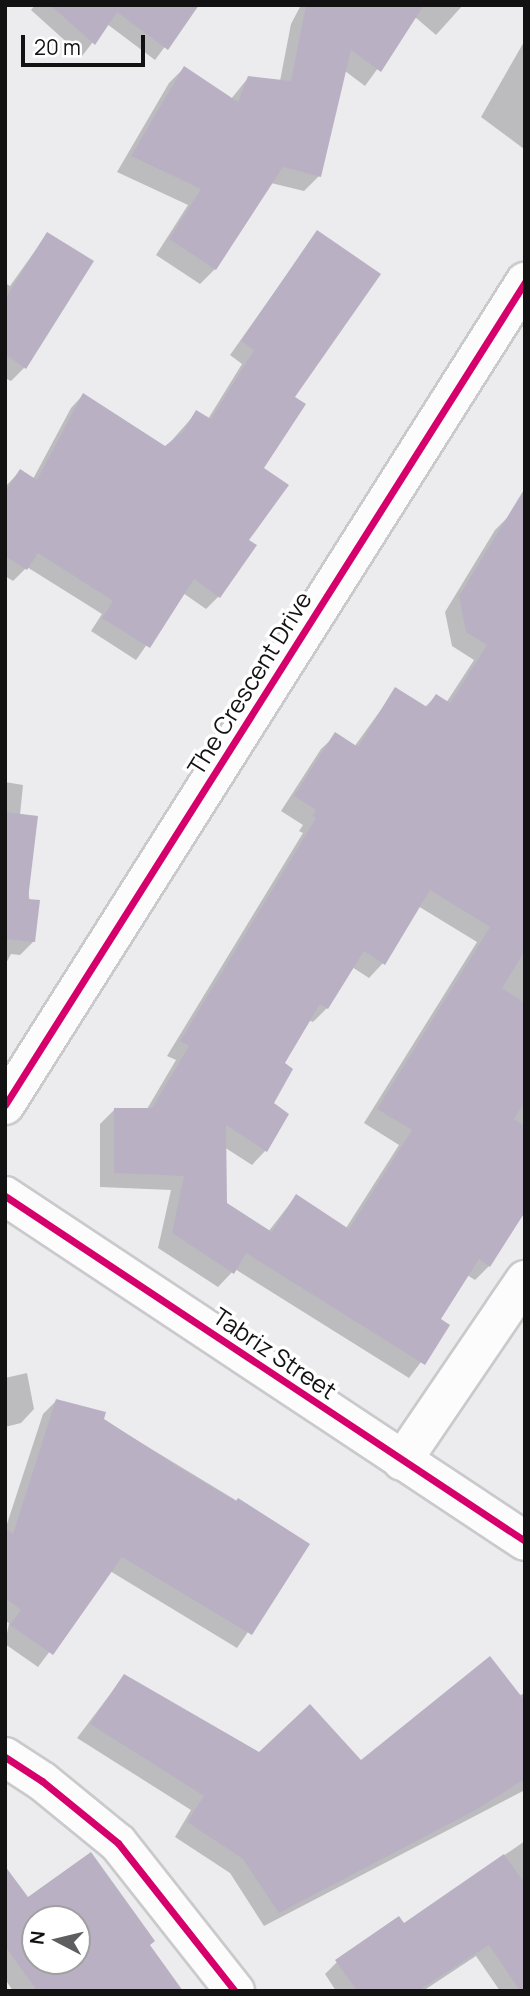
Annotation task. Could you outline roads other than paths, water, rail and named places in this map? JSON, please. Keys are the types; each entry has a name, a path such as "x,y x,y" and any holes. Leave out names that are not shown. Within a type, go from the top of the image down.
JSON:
{"street":[{"name":"The Crescent Drive","path":"5,1105 525,282"},
{"name":"Tabriz Street","path":"5,1196 525,1541"},
{"path":"402,1461 525,1280"},
{"path":"5,1757 42,1781 118,1843 170,1903 235,1991"}]}
